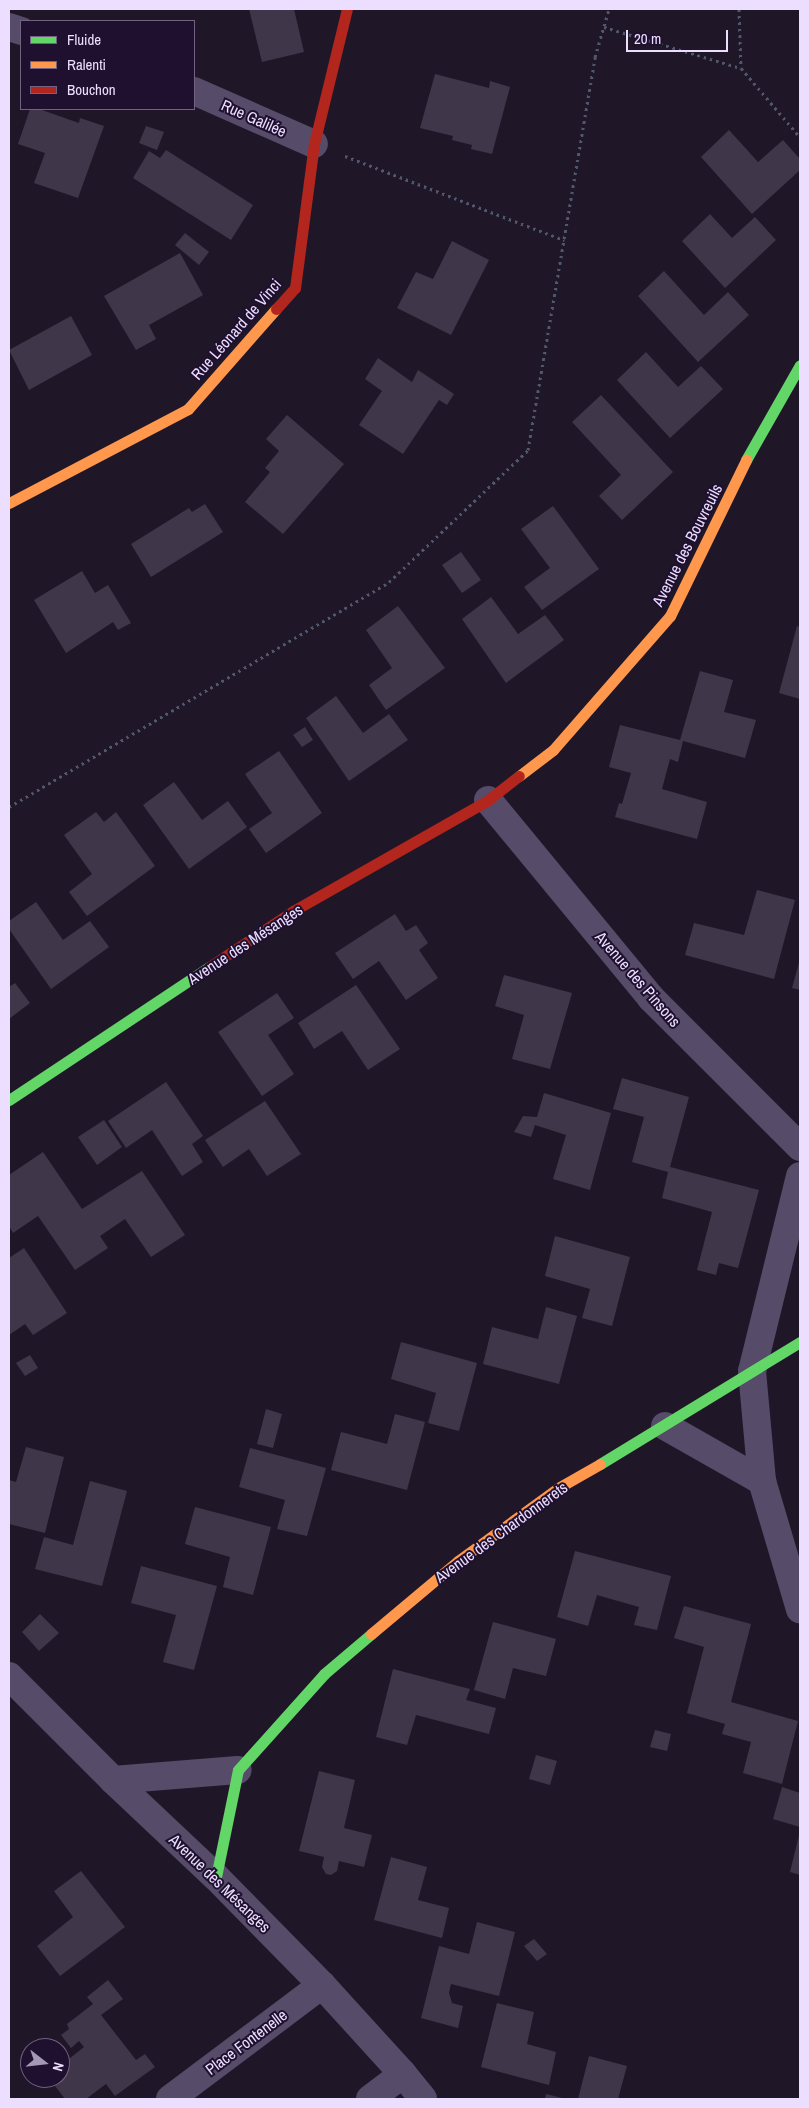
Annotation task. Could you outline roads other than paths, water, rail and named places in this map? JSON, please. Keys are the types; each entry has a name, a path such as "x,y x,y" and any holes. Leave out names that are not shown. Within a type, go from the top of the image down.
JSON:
{"street":[{"name":"Rue Léonard de Vinci","path":"9,503 188,409 295,288 314,144 347,9"},
{"name":"Rue Galilée","path":"195,91 314,144"},
{"name":"Avenue des Bouvreuils","path":"488,800 553,750 670,616 748,457 800,365"},
{"name":"Avenue des Mésanges","path":"9,1100 293,911 488,800"},
{"name":"Avenue des Pinsons","path":"488,800 651,998 800,1146"},
{"path":"800,1176 752,1372 762,1481 800,1609"},
{"name":"Avenue des Chardonnerets","path":"238,1770 324,1674 458,1560 558,1488 664,1426 800,1342"},
{"path":"664,1426 762,1481"},
{"name":"Avenue des Mésanges","path":"9,1676 113,1780 216,1877 322,1985 403,2074 423,2099"},
{"path":"113,1780 238,1770 216,1877"},
{"name":"Place Fontenelle","path":"170,2099 322,1985"},
{"path":"370,2099 403,2074"}]}
